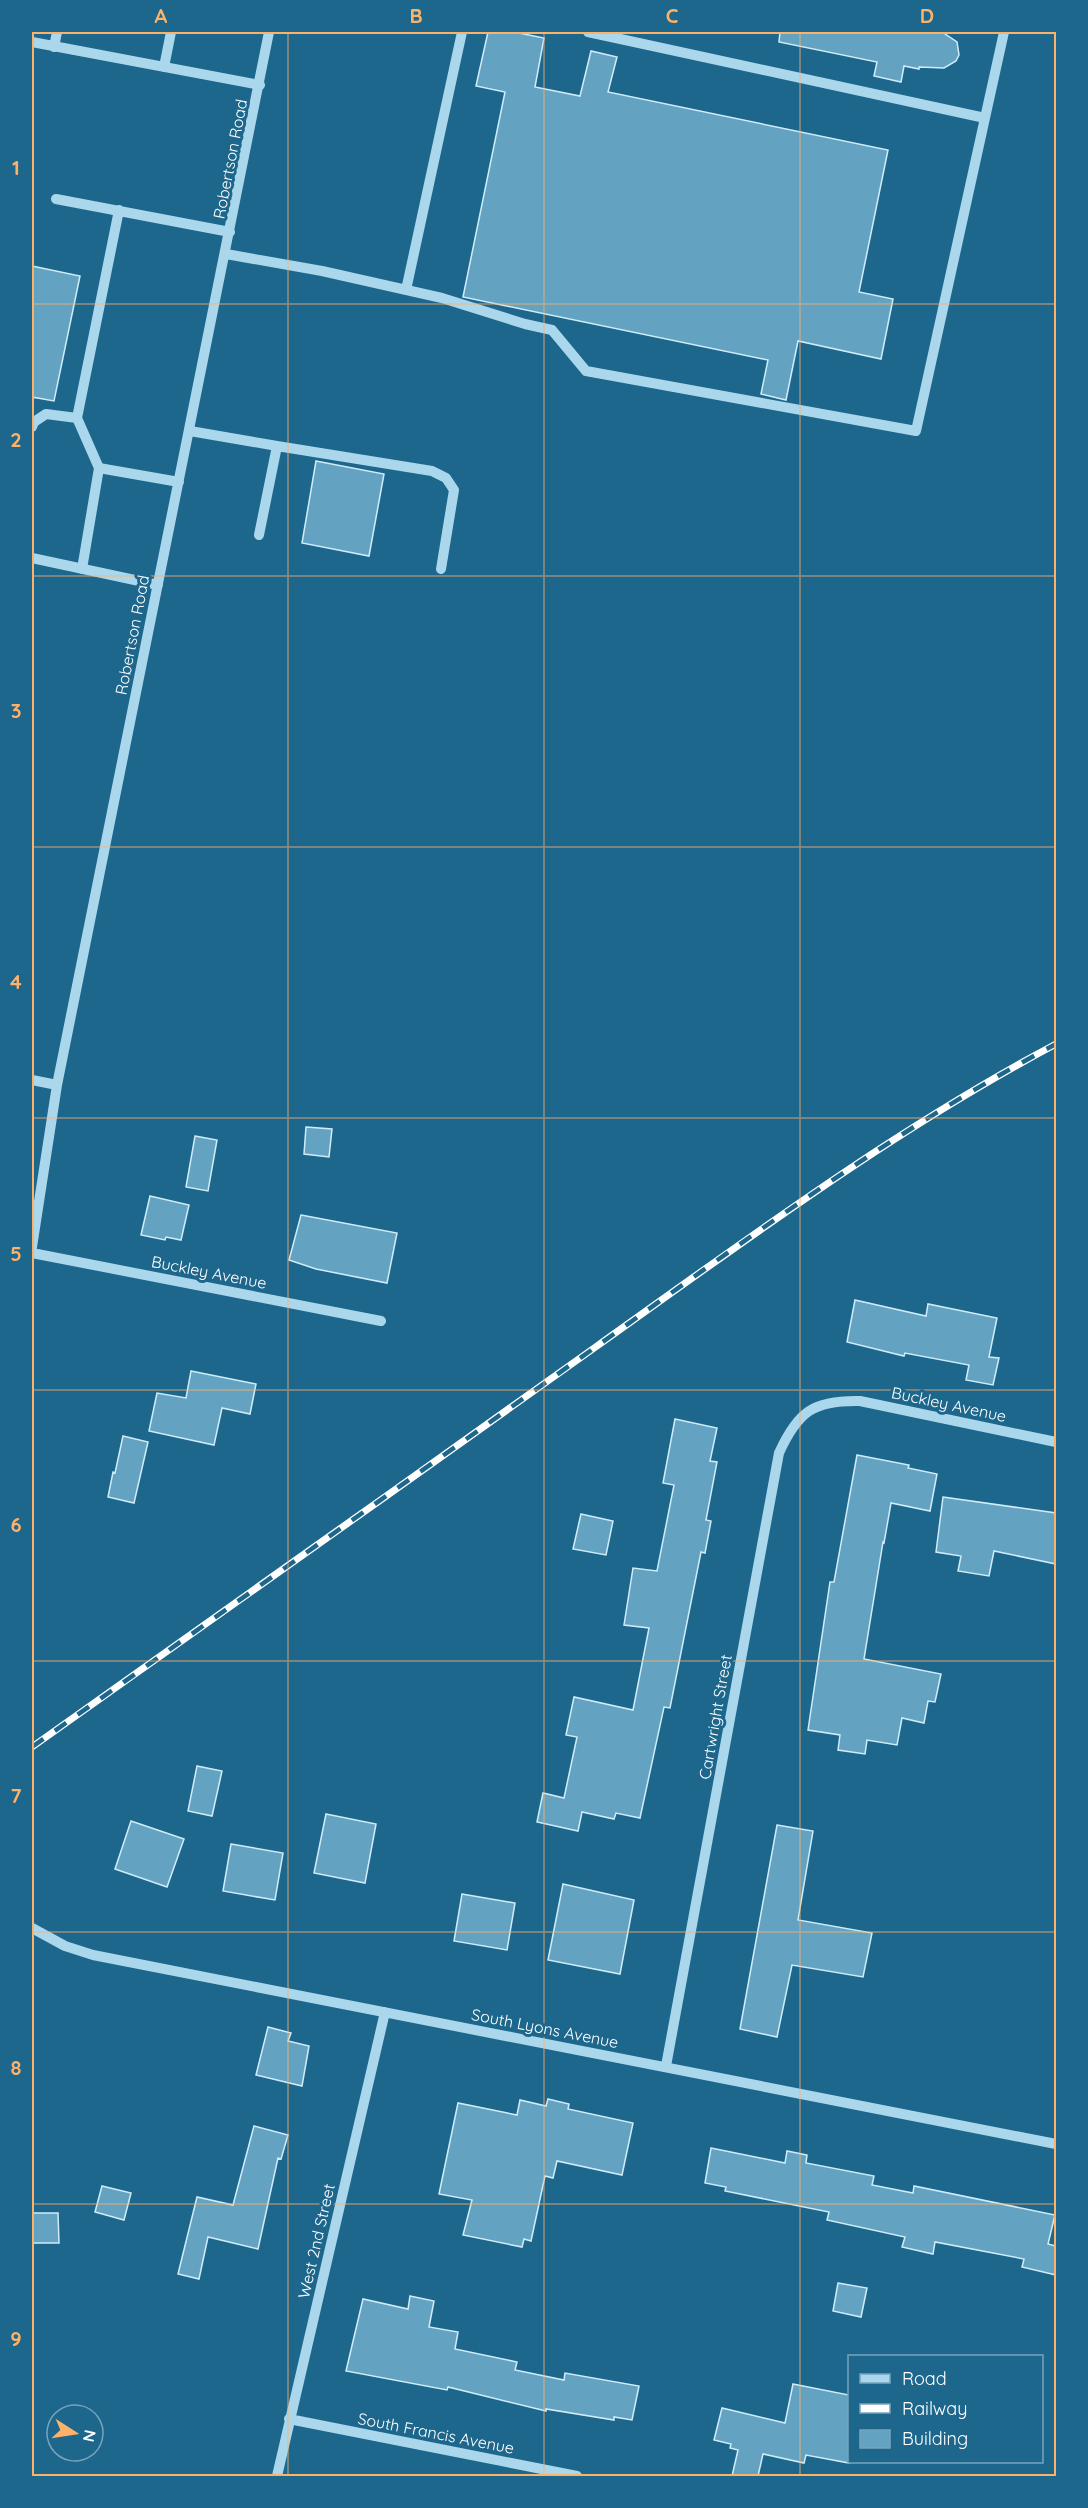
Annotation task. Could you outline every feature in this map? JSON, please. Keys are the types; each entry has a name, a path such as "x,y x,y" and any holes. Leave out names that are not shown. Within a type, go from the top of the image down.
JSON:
{"street":[{"path":"54,46 57,32"},
{"path":"164,68 171,32"},
{"name":"Robertson Road","path":"32,1246 57,1085 269,32"},
{"path":"406,290 462,32"},
{"path":"588,32 985,118"},
{"path":"226,254 322,271 406,290 552,330 586,371 916,431 1004,32"},
{"path":"32,42 260,85"},
{"path":"56,199 230,232"},
{"path":"82,569 99,468 77,418 119,210"},
{"path":"32,427 34,422 46,414 77,418"},
{"path":"190,430 432,471 446,478 454,490 441,569"},
{"path":"259,534 277,446"},
{"path":"99,468 179,482"},
{"path":"32,558 158,585"},
{"path":"32,1080 57,1085"},
{"name":"Buckley Avenue","path":"32,1253 381,1321"},
{"name":"Buckley Avenue","path":"835,1401 860,1401 1056,1442"},
{"name":"Cartwright Street","path":"666,2066 779,1453 790,1429 809,1410 835,1401"},
{"name":"South Lyons Avenue","path":"32,1928 65,1947 93,1955 1056,2144"},
{"name":"West 2nd Street","path":"277,2476 385,2012"},
{"name":"South Francis Avenue","path":"289,2419 577,2476"}],"building":[{"path":"488,32 514,32 544,38 535,87 580,96 591,51 617,57 608,92 888,150 859,292 893,299 881,359 798,341 786,400 761,394 768,360 463,297 505,92 476,86"},
{"path":"780,32 942,32 957,42 959,55 956,61 944,68 919,67 919,69 904,66 901,82 874,76 877,62 779,42"},
{"path":"32,266 80,276 54,401 32,397"},
{"path":"316,461 384,474 369,556 302,543"},
{"path":"306,1127 332,1129 329,1157 304,1154"},
{"path":"195,1136 217,1140 208,1191 186,1187"},
{"path":"150,1196 189,1205 181,1240 166,1237 165,1240 141,1235"},
{"path":"301,1215 397,1233 387,1283 316,1269 289,1260"},
{"path":"855,1300 926,1316 928,1304 997,1318 989,1357 999,1358 993,1385 966,1380 969,1365 905,1353 904,1356 847,1342"},
{"path":"191,1371 256,1384 250,1414 222,1408 214,1445 149,1431 157,1393 186,1398"},
{"path":"675,1419 717,1428 710,1461 717,1462 706,1520 711,1521 705,1553 701,1552 670,1708 664,1707 640,1818 616,1813 614,1819 582,1812 578,1831 537,1822 543,1793 564,1798 577,1737 566,1735 574,1697 633,1710 649,1628 624,1625 633,1568 657,1571 674,1485 663,1483"},
{"path":"123,1436 148,1442 134,1503 108,1497"},
{"path":"857,1455 909,1465 908,1468 937,1474 930,1511 891,1503 864,1659 941,1674 935,1702 928,1701 924,1723 902,1718 897,1745 867,1740 865,1754 838,1750 840,1735 808,1730 830,1582 834,1582"},
{"path":"943,1497 1056,1513 1056,1564 994,1551 989,1576 958,1571 961,1556 936,1552"},
{"path":"581,1514 613,1521 606,1555 573,1549"},
{"path":"197,1766 222,1771 212,1816 188,1811"},
{"path":"326,1814 376,1824 365,1883 314,1873"},
{"path":"131,1821 184,1839 167,1887 115,1869"},
{"path":"777,1825 813,1831 798,1920 872,1933 863,1977 792,1965 777,2037 740,2029"},
{"path":"231,1844 283,1853 275,1900 223,1891"},
{"path":"563,1884 634,1900 620,1974 548,1960"},
{"path":"462,1894 515,1903 507,1950 454,1941"},
{"path":"268,2027 291,2033 288,2041 309,2046 302,2086 256,2075"},
{"path":"548,2099 569,2104 568,2109 633,2123 622,2175 557,2161 553,2178 545,2176 531,2241 524,2239 522,2247 463,2235 472,2200 439,2194 458,2103 517,2115 520,2100 546,2106"},
{"path":"254,2126 288,2135 281,2159 278,2158 258,2249 208,2237 199,2279 178,2274 197,2197 233,2205"},
{"path":"711,2148 785,2163 787,2151 807,2155 806,2163 874,2176 872,2185 913,2193 914,2186 1055,2215 1048,2244 1056,2246 1056,2275 1022,2267 1024,2259 935,2242 933,2254 902,2247 905,2237 827,2220 829,2212 725,2191 726,2187 705,2183"},
{"path":"102,2186 131,2193 124,2220 95,2212"},
{"path":"32,2213 58,2213 59,2243 32,2243"},
{"path":"838,2283 867,2288 861,2317 833,2311"},
{"path":"410,2296 434,2301 429,2327 458,2332 455,2349 517,2362 515,2370 564,2380 565,2373 639,2386 632,2420 614,2417 614,2420 546,2409 546,2411 448,2387 447,2390 346,2371 363,2299 408,2309"},
{"path":"793,2384 848,2395 848,2463 806,2455 804,2463 763,2454 758,2476 732,2476 738,2450 730,2448 731,2444 714,2440 722,2408 785,2423"}],"railway":[{"path":"32,1747 822,1188 937,1113 1056,1044"}]}
